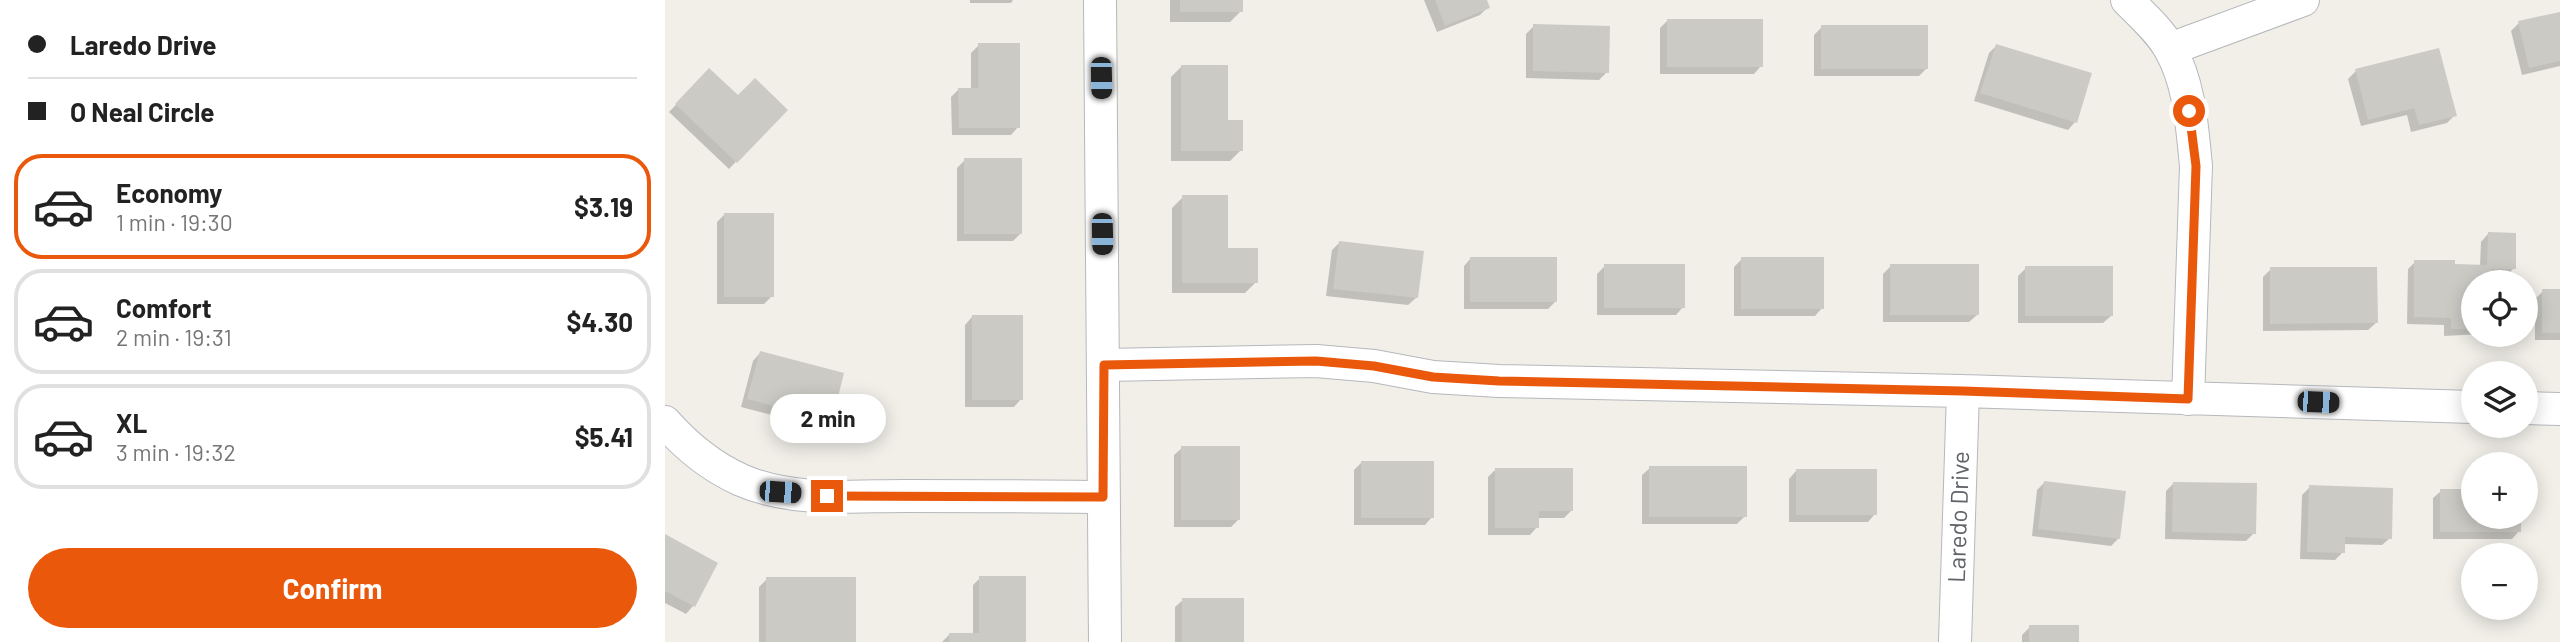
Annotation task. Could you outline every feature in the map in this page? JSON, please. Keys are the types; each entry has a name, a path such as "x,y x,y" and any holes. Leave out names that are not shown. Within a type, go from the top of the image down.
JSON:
{"street":[{"path":"1100,0 1105,642"},
{"path":"2127,0 2170,49 2186,92 2196,166 2188,399"},
{"path":"2170,49 2303,0"},
{"path":"1104,365 1316,361 1374,366 1433,377 1499,381 1963,391 2461,407"},
{"name":"Laredo Drive","path":"1955,642 1963,391"},
{"path":"2538,408 2560,409"},
{"path":"665,422 686,446 712,466 743,481 780,492 827,496 1103,497"}],"building":[{"path":"1180,0 1243,0 1243,12 1180,12"},
{"path":"1435,0 1487,0 1490,8 1445,26"},
{"path":"2560,12 2560,61 2529,68 2518,21"},
{"path":"1667,19 1763,19 1763,67 1667,67"},
{"path":"1533,24 1610,26 1609,73 1533,71"},
{"path":"1821,25 1928,25 1928,69 1821,69"},
{"path":"978,43 1020,43 1020,128 959,128 958,88 978,88"},
{"path":"1996,44 2092,73 2077,123 1980,93"},
{"path":"2439,48 2457,116 2419,125 2414,108 2368,120 2355,69"},
{"path":"1181,65 1228,65 1228,120 1243,120 1243,151 1181,151"},
{"path":"709,68 738,95 755,78 788,110 737,163 675,104"},
{"path":"964,158 1022,158 1022,234 964,234"},
{"path":"1182,195 1228,195 1228,248 1258,248 1258,283 1182,283"},
{"path":"724,213 774,213 774,297 724,297"},
{"path":"2488,232 2516,233 2516,269 2461,270 2461,329 2451,329 2451,318 2414,317 2414,260 2455,260 2455,264 2487,265"},
{"path":"1339,241 1424,251 1418,298 1333,289"},
{"path":"1470,257 1557,257 1557,302 1470,302"},
{"path":"1741,257 1824,257 1824,309 1741,309"},
{"path":"1604,264 1685,264 1685,308 1604,308"},
{"path":"1890,264 1979,264 1979,315 1890,315"},
{"path":"2025,266 2113,266 2113,316 2025,316"},
{"path":"2270,267 2377,267 2378,323 2270,324"},
{"path":"2542,289 2560,289 2560,333 2542,333"},
{"path":"972,315 1023,315 1023,400 972,400"},
{"path":"760,351 844,373 832,421 747,399"},
{"path":"1181,446 1240,446 1240,520 1181,520"},
{"path":"1361,461 1434,461 1434,518 1361,518"},
{"path":"1649,466 1747,466 1747,517 1649,517"},
{"path":"1495,468 1573,468 1573,511 1539,511 1539,528 1495,528"},
{"path":"1796,469 1877,469 1877,515 1796,515"},
{"path":"2044,481 2126,491 2120,539 2038,529"},
{"path":"2173,482 2257,483 2256,534 2172,532"},
{"path":"2309,485 2393,488 2392,539 2345,537 2345,553 2307,552"},
{"path":"2440,489 2461,489 2461,529 2521,529 2521,532 2440,532"},
{"path":"665,534 718,563 695,607 665,591"},
{"path":"979,576 1026,576 1026,642 949,642 949,633 979,633"},
{"path":"766,577 856,577 856,642 766,642"},
{"path":"1182,598 1244,598 1244,642 1182,642"},
{"path":"2029,625 2079,625 2079,642 2029,642"}],"route":[{"path":"827,496 1103,497 1104,365 1316,361 1374,366 1433,377 1499,381 1963,391 2188,399 2196,166 2189,111"}]}
